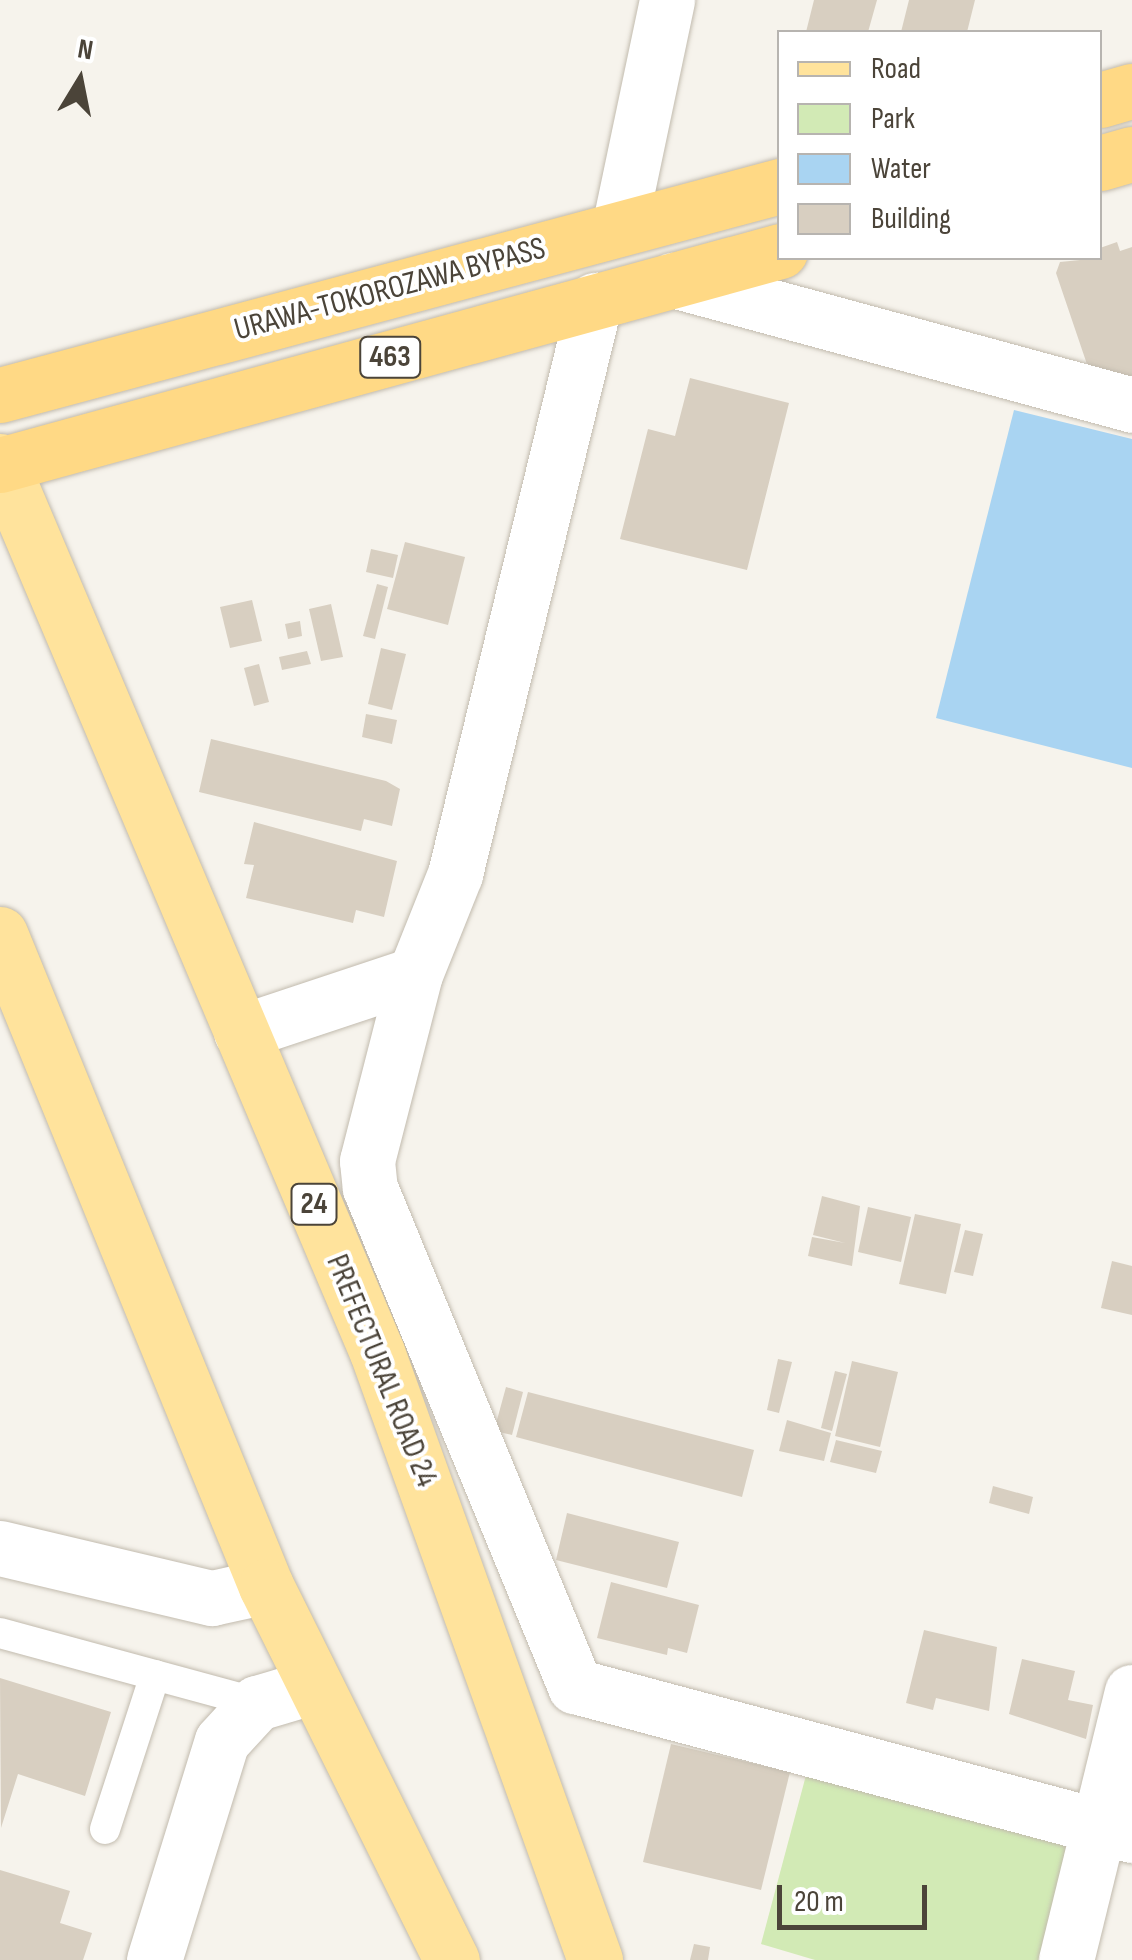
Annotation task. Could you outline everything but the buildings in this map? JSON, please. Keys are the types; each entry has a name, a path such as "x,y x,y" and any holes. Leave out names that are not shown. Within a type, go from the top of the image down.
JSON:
{"highway":[{"path":"1102,99 1132,90"},
{"path":"1102,162 1132,154"},
{"name":"URAWA-TOKOROZAWA BYPASS","path":"0,395 777,187"},
{"name":"URAWA-TOKOROZAWA BYPASS","path":"1,463 777,252"}],"main road":[{"name":"PREFECTURAL ROAD 24","path":"1,463 376,1352 596,1960"},
{"path":"0,934 266,1586 452,1960"}],"street":[{"path":"619,228 667,0"},
{"path":"674,280 1132,404"},
{"path":"595,300 455,874 415,974 367,1161 370,1188 575,1686 1116,1831"},
{"path":"241,1032 415,974"},
{"path":"0,1548 212,1598 266,1586"},
{"path":"154,1960 222,1741 257,1703 314,1686"},
{"path":"1066,1960 1116,1831 1132,1692"}],"lane":[{"path":"0,1634 257,1703"},
{"path":"105,1830 155,1675"}],"green space":[{"path":"809,1764 1080,1835 1045,1960 815,1960 761,1944"}],"water":[{"path":"1014,410 1132,439 1132,768 936,718"}]}
